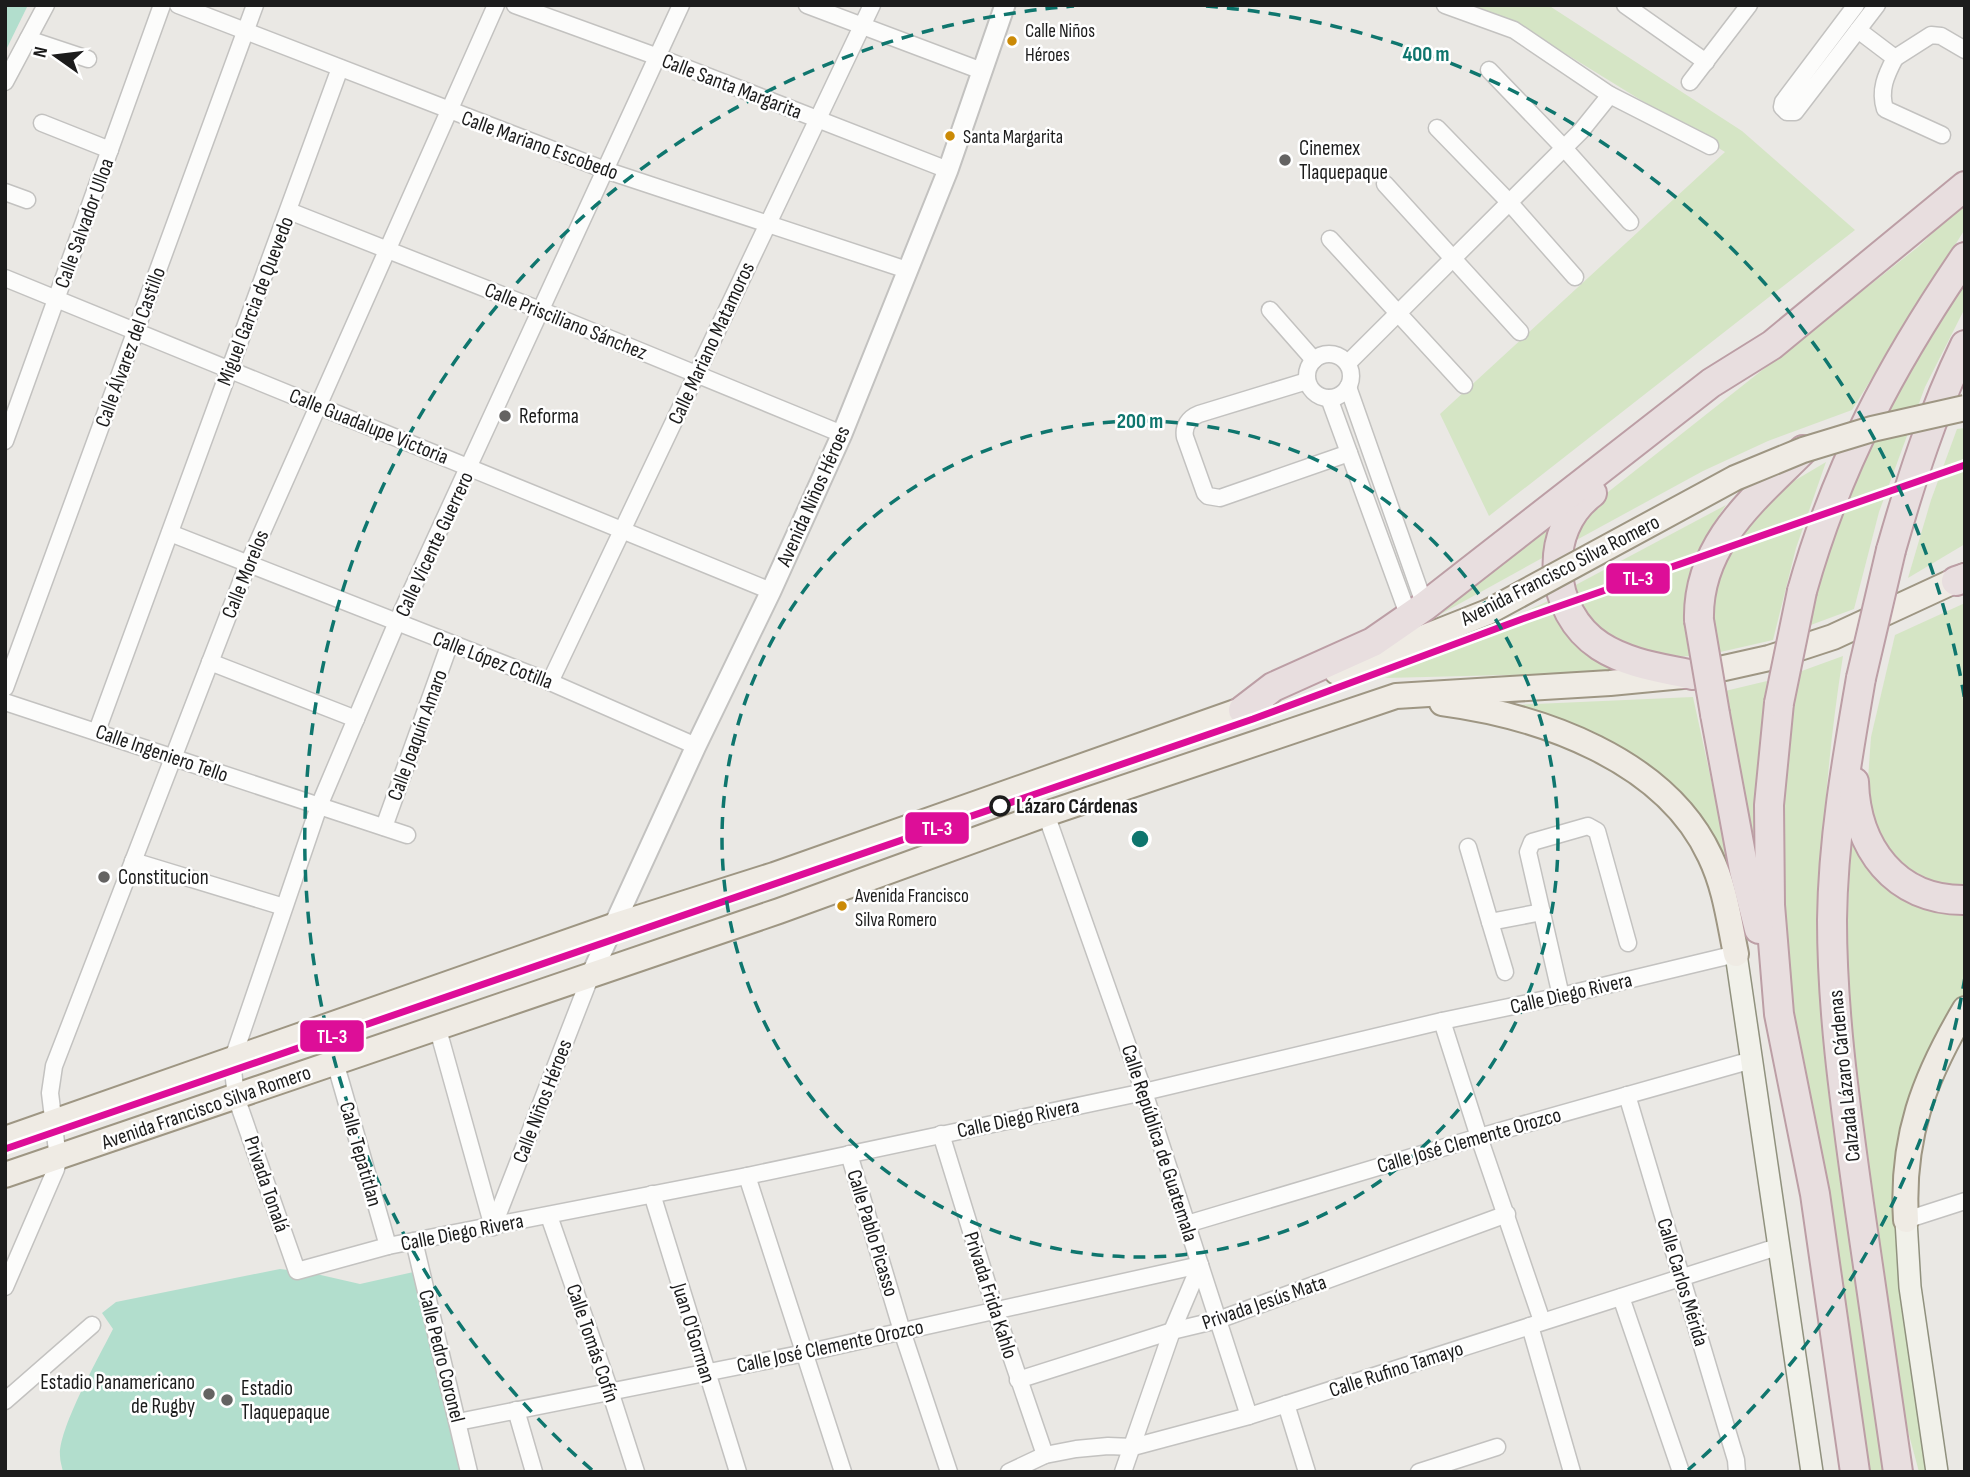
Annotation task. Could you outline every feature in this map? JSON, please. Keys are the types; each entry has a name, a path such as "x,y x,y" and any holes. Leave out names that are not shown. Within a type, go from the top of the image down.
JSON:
{"highway":[{"path":"1693,675 1623,657 1588,637 1576,622 1564,597 1557,570 1558,547 1565,524 1579,503 1722,396 1772,345 1965,186"},
{"name":"Calzada Lázaro Cárdenas","path":"1855,1472 1815,1194 1779,1014 1770,905 1769,805 1779,703 1802,591 1829,505 1892,371 1965,257"},
{"path":"1243,710 1273,687 1373,642 1417,611 1711,383 1772,345"},
{"name":"Calzada Lázaro Cárdenas","path":"1898,1472 1845,1108 1835,1012 1832,921 1835,843 1861,678 1891,550 1912,474 1944,388 1965,345"},
{"path":"1779,1014 1744,870 1699,620 1699,602 1710,561 1735,519 1803,450"},
{"path":"1852,729 1856,810 1863,834 1874,854 1884,867 1916,891 1938,898 1965,900"},
{"path":"1839,1355 1844,1472"},
{"path":"1889,1411 1907,1472"}],"main road":[{"name":"Avenida Francisco Silva Romero","path":"5,1139 613,926 774,875 1243,710 1489,612 1735,478 1803,450 1872,429 1965,408"},
{"name":"Avenida Francisco Silva Romero","path":"5,1175 779,911 1046,814 1396,696 1693,675 1769,658 1833,637 1962,578"},
{"path":"1396,696 1512,715 1544,726 1623,764 1663,792 1686,816 1710,854 1723,888 1736,954 1812,1472"},
{"path":"1937,1472 1910,1287 1904,1188 1920,1097 1941,1049 1965,1009"}],"street":[{"path":"5,82 46,5"},
{"name":"Calle Salvador Ulloa","path":"5,441 162,5"},
{"name":"Calle Mariano Escobedo","path":"178,5 605,170 907,270"},
{"name":"Calle Álvarez del Castillo","path":"5,688 255,5"},
{"name":"Calle Morelos","path":"58,1159 50,1093 54,1066 248,564 496,5"},
{"name":"Calle Santa Margarita","path":"515,5 948,170"},
{"name":"Calle Vicente Guerrero","path":"236,1097 232,1061 318,806 397,622 681,5"},
{"path":"807,5 982,71"},
{"name":"Calle Mariano Matamoros","path":"550,682 872,5"},
{"name":"Avenida Niños Héroes","path":"591,975 842,434 948,170 1005,5"},
{"path":"1445,5 1514,30 1610,95 1710,146"},
{"path":"1690,82 1749,5"},
{"path":"1856,5 1783,102 1784,109 1794,112 1877,5"},
{"path":"1636,8 1706,62"},
{"path":"1858,30 1895,58"},
{"path":"1942,135 1885,109 1882,89 1886,73 1895,58 1931,35 1941,36 1965,50"},
{"path":"28,39 88,59"},
{"name":"Miguel Garcia de Quevedo","path":"97,731 340,68"},
{"path":"1489,70 1630,222"},
{"path":"1348,363 1564,148 1610,95"},
{"path":"42,123 110,150"},
{"path":"1437,128 1509,202 1575,277"},
{"path":"1385,184 1520,332"},
{"path":"5,192 27,200"},
{"name":"Calle Prisciliano Sánchez","path":"289,211 842,434"},
{"path":"1329,239 1464,385"},
{"name":"Calle Guadalupe Victoria","path":"5,278 771,591"},
{"path":"1270,310 1314,360"},
{"path":"1325,354 1338,355 1348,363 1352,375 1348,387 1340,395 1329,398 1317,394 1307,381 1308,371 1314,360 1325,354"},
{"path":"1307,381 1199,414 1187,422 1185,437 1205,493 1220,498 1349,453"},
{"path":"1348,387 1390,509 1417,611"},
{"path":"1329,398 1372,514 1417,611"},
{"path":"1372,514 1390,509"},
{"name":"Calle López Cotilla","path":"170,533 550,682 696,746"},
{"name":"Calle Joaquín Amaro","path":"384,827 450,643"},
{"path":"210,662 356,719"},
{"name":"Calle Ingeniero Tello","path":"5,702 407,835"},
{"name":"Calle República de Guatemala","path":"1046,814 1144,1092 1200,1265 1172,1331 1123,1472"},
{"path":"1561,996 1528,852 1534,841 1590,826 1597,831 1628,943"},
{"path":"1468,847 1505,972"},
{"path":"133,861 284,907"},
{"path":"1490,922 1542,912"},
{"name":"Calle Diego Rivera","path":"297,1271 388,1246 747,1176 1144,1092 1736,954"},
{"name":"Calle Niños Héroes","path":"493,1227 591,975"},
{"path":"1442,1021 1507,1214 1572,1472"},
{"path":"437,1026 493,1227"},
{"name":"Calle José Clemente Orozco","path":"1187,1224 1479,1137 1752,1060"},
{"name":"Calle Tepatitlan","path":"335,1062 388,1246"},
{"name":"Calle Carlos Mérida","path":"1627,1095 1737,1460 1737,1471"},
{"name":"Privada Tonalá","path":"236,1097 297,1271"},
{"name":"Privada Frida Kahlo","path":"941,1134 1018,1380 1045,1455"},
{"name":"Calle Pablo Picasso","path":"849,1154 902,1331 949,1472"},
{"path":"5,1287 58,1159"},
{"path":"747,1176 843,1472"},
{"name":"Juan O'Gorman","path":"652,1194 738,1472"},
{"path":"1906,1220 1965,1201"},
{"name":"Privada Jesús Mata","path":"1018,1380 1172,1331 1218,1320 1507,1214"},
{"name":"Calle Tomás Cofín","path":"549,1216 636,1472"},
{"name":"Calle Pedro Coronel","path":"414,1241 469,1472"},
{"name":"Calle Rufino Tamayo","path":"1010,1472 1045,1455 1108,1446 1133,1447 1249,1416 1780,1246"},
{"path":"1200,1265 1249,1416"},
{"name":"Calle José Clemente Orozco","path":"458,1422 805,1353 1200,1265"},
{"path":"1621,1297 1681,1472"},
{"path":"5,1401 92,1325"},
{"path":"1286,1404 1307,1472"},
{"path":"516,1410 534,1472"},
{"path":"1419,1472 1497,1447"}],"green space":[{"path":"5,5 28,5 5,52"},
{"path":"1470,5 1548,5 1742,131 1855,230 1489,516 1440,414 1725,152 1516,23"},
{"path":"1965,202 1965,229 1852,410 1768,441 1703,471 1571,543 1598,500 1918,247"},
{"path":"1965,272 1965,308 1925,387 1879,512 1854,609 1808,626 1829,546 1864,452"},
{"path":"1965,428 1965,544 1908,578 1931,500 1957,429"},
{"path":"1826,462 1796,548 1773,640 1716,653 1712,620 1715,588 1724,555 1772,494"},
{"path":"1726,505 1703,543 1690,576 1687,612 1690,656 1659,658 1629,651 1585,619 1570,588"},
{"path":"1553,516 1544,557 1381,647"},
{"path":"1548,601 1571,636 1624,672 1385,678"},
{"path":"1965,603 1965,890 1920,883 1880,842 1867,793 1871,737 1895,635"},
{"path":"1843,656 1823,838 1820,929 1822,1020 1831,1113 1884,1472 1865,1472 1782,937 1780,830 1788,739 1799,672"},
{"path":"1767,681 1759,749 1753,848 1721,692"},
{"path":"1693,697 1734,885 1690,807 1515,705"},
{"path":"1851,837 1965,909 1965,993 1945,1023 1896,1188 1896,1254 1929,1472 1919,1472 1904,1416 1855,1094 1846,969"},
{"path":"280,1269 360,1284 418,1271 460,1472 63,1472 60,1456 66,1428 113,1329 102,1313 116,1302"}],"transit line":[{"name":"TL-3","path":"5,1149 1253,719 1525,618 1965,465"}],"place":[{"name":"Calle Niños Héroes","path":"1012,41"},
{"name":"Santa Margarita","path":"950,136"},
{"name":"Cinemex Tlaquepaque","path":"1285,160"},
{"name":"Reforma","path":"505,416"},
{"name":"Lázaro Cárdenas","path":"1000,806"},
{"name":"Constitucion","path":"104,877"},
{"name":"Avenida Francisco Silva Romero","path":"842,906"},
{"name":"Estadio Panamericano de Rugby","path":"209,1394"},
{"name":"Estadio Tlaquepaque","path":"227,1400"}]}
